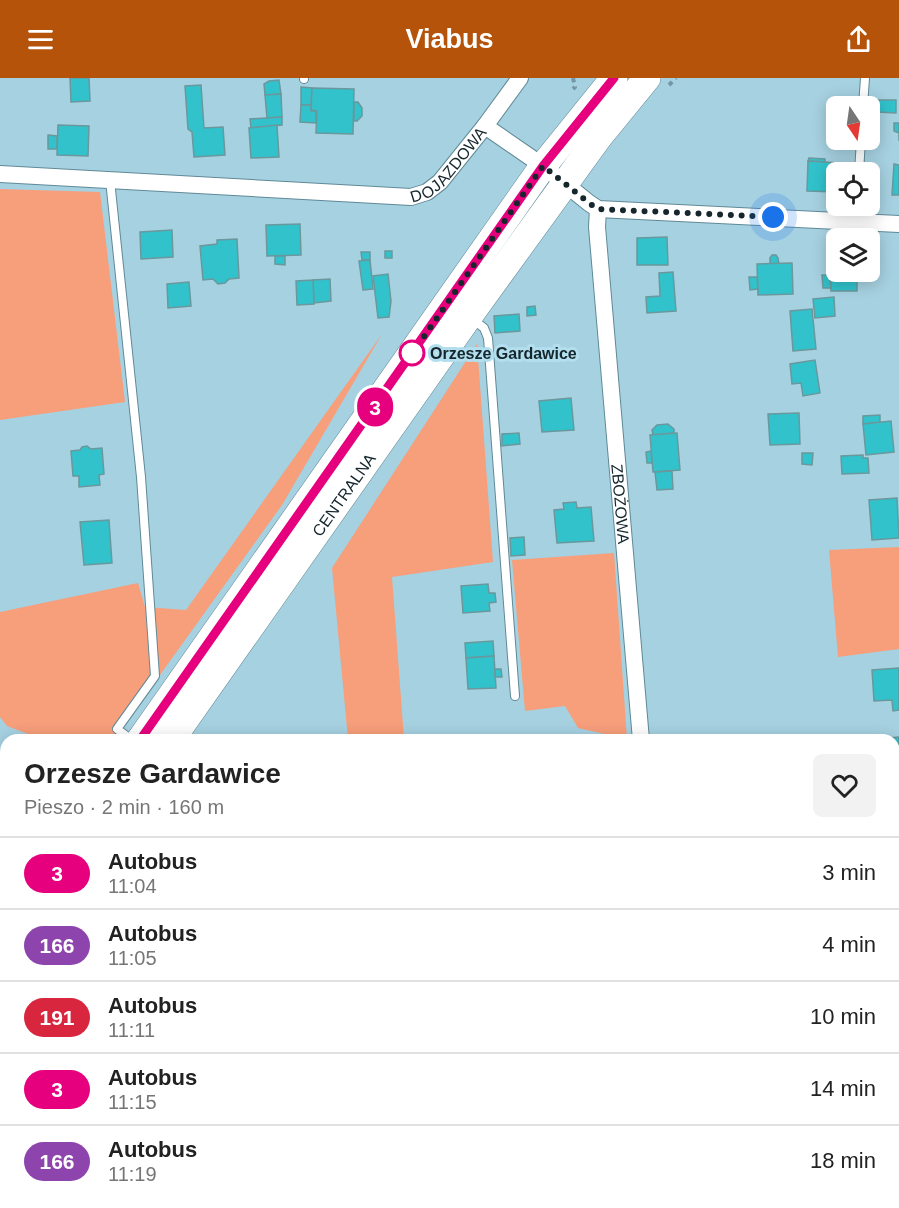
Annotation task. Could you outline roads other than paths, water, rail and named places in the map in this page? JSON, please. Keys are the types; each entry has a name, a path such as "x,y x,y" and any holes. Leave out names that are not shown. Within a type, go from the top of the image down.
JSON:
{"main road":[{"name":"CENTRALNA","path":"144,734 543,166 614,78"},
{"name":"CENTRALNA","path":"175,734 469,317 598,138 647,78"}],"street":[{"path":"485,126 520,78"},
{"name":"DOJAZDOWA","path":"0,174 411,196 427,192 440,182 485,126 543,166 598,209"},
{"path":"598,209 826,213"},
{"name":"ZBOŻOWA","path":"598,209 600,267 640,734"},
{"path":"865,216 899,224"}],"lane":[{"path":"864,96 865,78"},
{"path":"110,180 141,477 155,676 117,729 124,734"},
{"path":"469,317 484,328 488,338 515,696"}],"place":[{"name":"Orzesze Gardawice","path":"412,353"}]}
